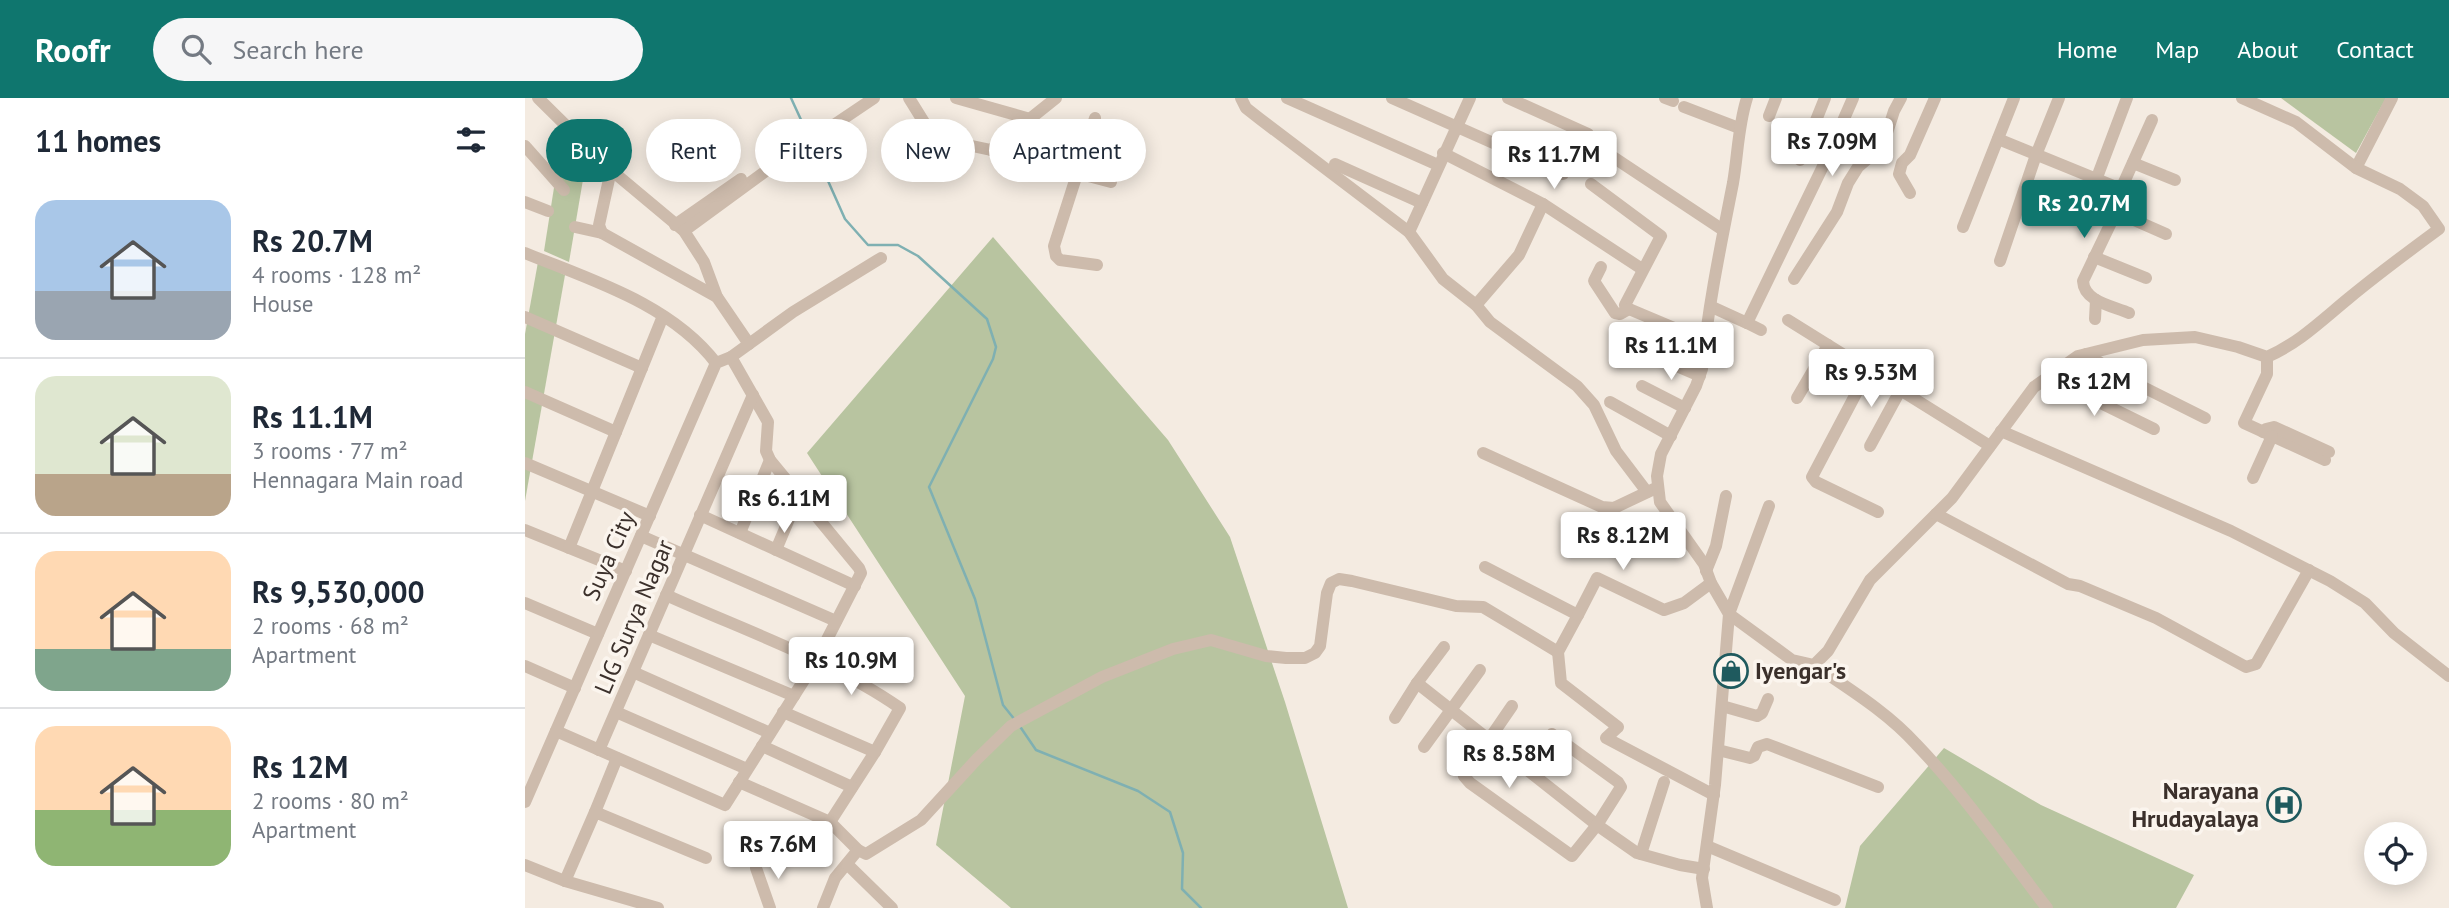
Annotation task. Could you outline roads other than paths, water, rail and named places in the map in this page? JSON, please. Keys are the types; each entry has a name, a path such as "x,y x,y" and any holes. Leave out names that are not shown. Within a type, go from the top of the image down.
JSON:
{"street":[{"path":"538,98 559,119"},
{"path":"832,119 860,98"},
{"path":"838,119 874,98"},
{"path":"909,98 930,132 944,140 989,150"},
{"path":"956,98 1030,119 1056,98"},
{"path":"1241,98 1246,108 1409,232 1443,279 1476,305 1490,322 1577,386 1594,405 1616,451 1653,490 1704,564 1729,614 1792,660 1814,664 1872,704 1916,743 1980,820 2047,908"},
{"path":"1287,98 1441,159 1543,204 1643,269"},
{"path":"1392,98 1563,174"},
{"path":"1409,232 1470,98"},
{"path":"1508,98 1588,134"},
{"path":"1483,453 1602,507 1614,508 1653,490 1661,454 1700,376 1733,181 1739,128 1747,98"},
{"path":"1769,116 1776,98"},
{"path":"1800,160 1825,98"},
{"path":"1747,323 1853,98"},
{"path":"1794,279 1837,212 1848,183 1858,167 1872,155 1886,136 1901,98"},
{"path":"1910,193 1899,174 1934,98"},
{"path":"1963,227 2014,98"},
{"path":"2000,261 2036,155 2059,98"},
{"path":"2096,180 2127,98"},
{"path":"1814,664 1828,651 1870,580 1952,498 2034,387 2078,356 2143,340 2195,337 2267,357 2312,330 2357,292 2444,228 2423,206 2400,189 2356,168 2296,122 2242,98"},
{"path":"2356,168 2392,98"},
{"path":"1674,102 1739,128"},
{"path":"2129,313 2087,295 2083,281 2116,212 2122,195 2121,189 2152,120"},
{"path":"1998,139 2121,189"},
{"path":"525,146 564,190"},
{"path":"1613,157 1723,230"},
{"path":"2133,163 2175,180"},
{"path":"1335,164 1422,203"},
{"path":"680,228 755,174"},
{"path":"602,233 599,225 608,182"},
{"path":"625,182 680,228 704,262 717,297 749,344"},
{"path":"1074,182 1055,251 1060,260 1097,265"},
{"path":"1591,184 1659,233 1660,239 1625,305 1705,341"},
{"path":"525,202 548,211"},
{"path":"1476,305 1519,255 1543,204"},
{"path":"2116,212 2166,234"},
{"path":"575,227 602,233 717,297"},
{"path":"525,253 625,294 663,316 706,350 716,363 731,357 793,312 881,258"},
{"path":"2094,257 2146,278"},
{"path":"1601,267 1594,281 1615,313 1620,314 1629,309"},
{"path":"2095,319 2096,300"},
{"path":"1712,307 1761,330"},
{"path":"569,548 663,316"},
{"path":"525,317 642,368"},
{"path":"1788,320 1990,446"},
{"path":"1797,398 1828,345"},
{"path":"2086,354 2125,378 2205,418"},
{"path":"556,731 725,805 816,662 855,586 861,573 859,568 770,460 766,451 768,422 731,357"},
{"path":"2267,357 2267,374 2244,424 2267,434"},
{"path":"1658,358 1700,376"},
{"name":"Suya City","path":"525,802 716,363"},
{"path":"1869,369 1812,477 1816,482 1878,512"},
{"path":"2056,372 2103,404 2154,429"},
{"path":"1642,386 1685,408"},
{"path":"1870,446 1901,389"},
{"path":"525,392 616,432"},
{"name":"LIG Surya Nagar","path":"599,750 753,395"},
{"path":"1610,402 1671,436"},
{"path":"2253,478 2267,434 2266,429 2274,428 2327,456"},
{"path":"2001,431 2231,531 2330,581 2365,603 2393,633 2449,676"},
{"path":"740,533 770,460"},
{"path":"525,463 650,516"},
{"path":"776,550 799,495"},
{"path":"1714,795 1606,738 1618,727 1561,683 1558,652 1597,578 1664,610 1684,603 1709,577 1726,496"},
{"path":"1707,908 1702,878 1714,795 1729,614 1769,506"},
{"path":"1936,514 2068,584 2080,586 2156,618 2246,667 2256,664 2309,570"},
{"path":"700,515 855,586"},
{"path":"525,530 626,571"},
{"path":"641,536 836,621"},
{"path":"1485,567 1578,615"},
{"path":"739,782 829,822 866,855 921,820 1011,726 1102,677 1173,649 1211,640 1266,656 1304,658 1315,653 1320,646 1327,593 1331,583 1339,579 1456,606 1483,607 1558,652"},
{"path":"666,595 873,689 900,708 829,822"},
{"path":"525,603 598,634"},
{"path":"649,635 794,696"},
{"path":"1395,718 1444,647"},
{"path":"525,666 575,688"},
{"path":"1424,747 1480,670"},
{"path":"633,672 770,733"},
{"path":"1417,683 1597,825 1641,854 1704,869"},
{"path":"1722,706 1757,716 1762,713 1769,699"},
{"path":"1513,706 1464,776 1572,856 1597,825 1621,786 1552,734"},
{"path":"616,712 747,769"},
{"path":"783,712 875,752"},
{"path":"1718,750 1750,758 1758,747 1767,744 1878,787"},
{"path":"762,746 852,787"},
{"path":"565,881 617,758"},
{"path":"1641,854 1664,782"},
{"path":"595,812 706,858"},
{"path":"1707,846 1835,900"},
{"path":"823,908 835,878 858,850"},
{"path":"847,864 893,908"},
{"path":"525,865 565,881 658,908"},
{"path":"756,868 770,908"}],"waterway":[{"path":"791,98 801,119"},
{"path":"828,182 845,219 868,245 898,245 918,256 987,319 996,347 993,359 929,487 975,599 1003,705 1015,720"},
{"path":"1019,725 1036,750 1138,791 1170,812 1183,853 1182,889 1201,908"}],"place":[{"name":"Iyengar's","path":"1731,671"},
{"name":"Narayana Hrudayalaya","path":"2284,805"}]}
